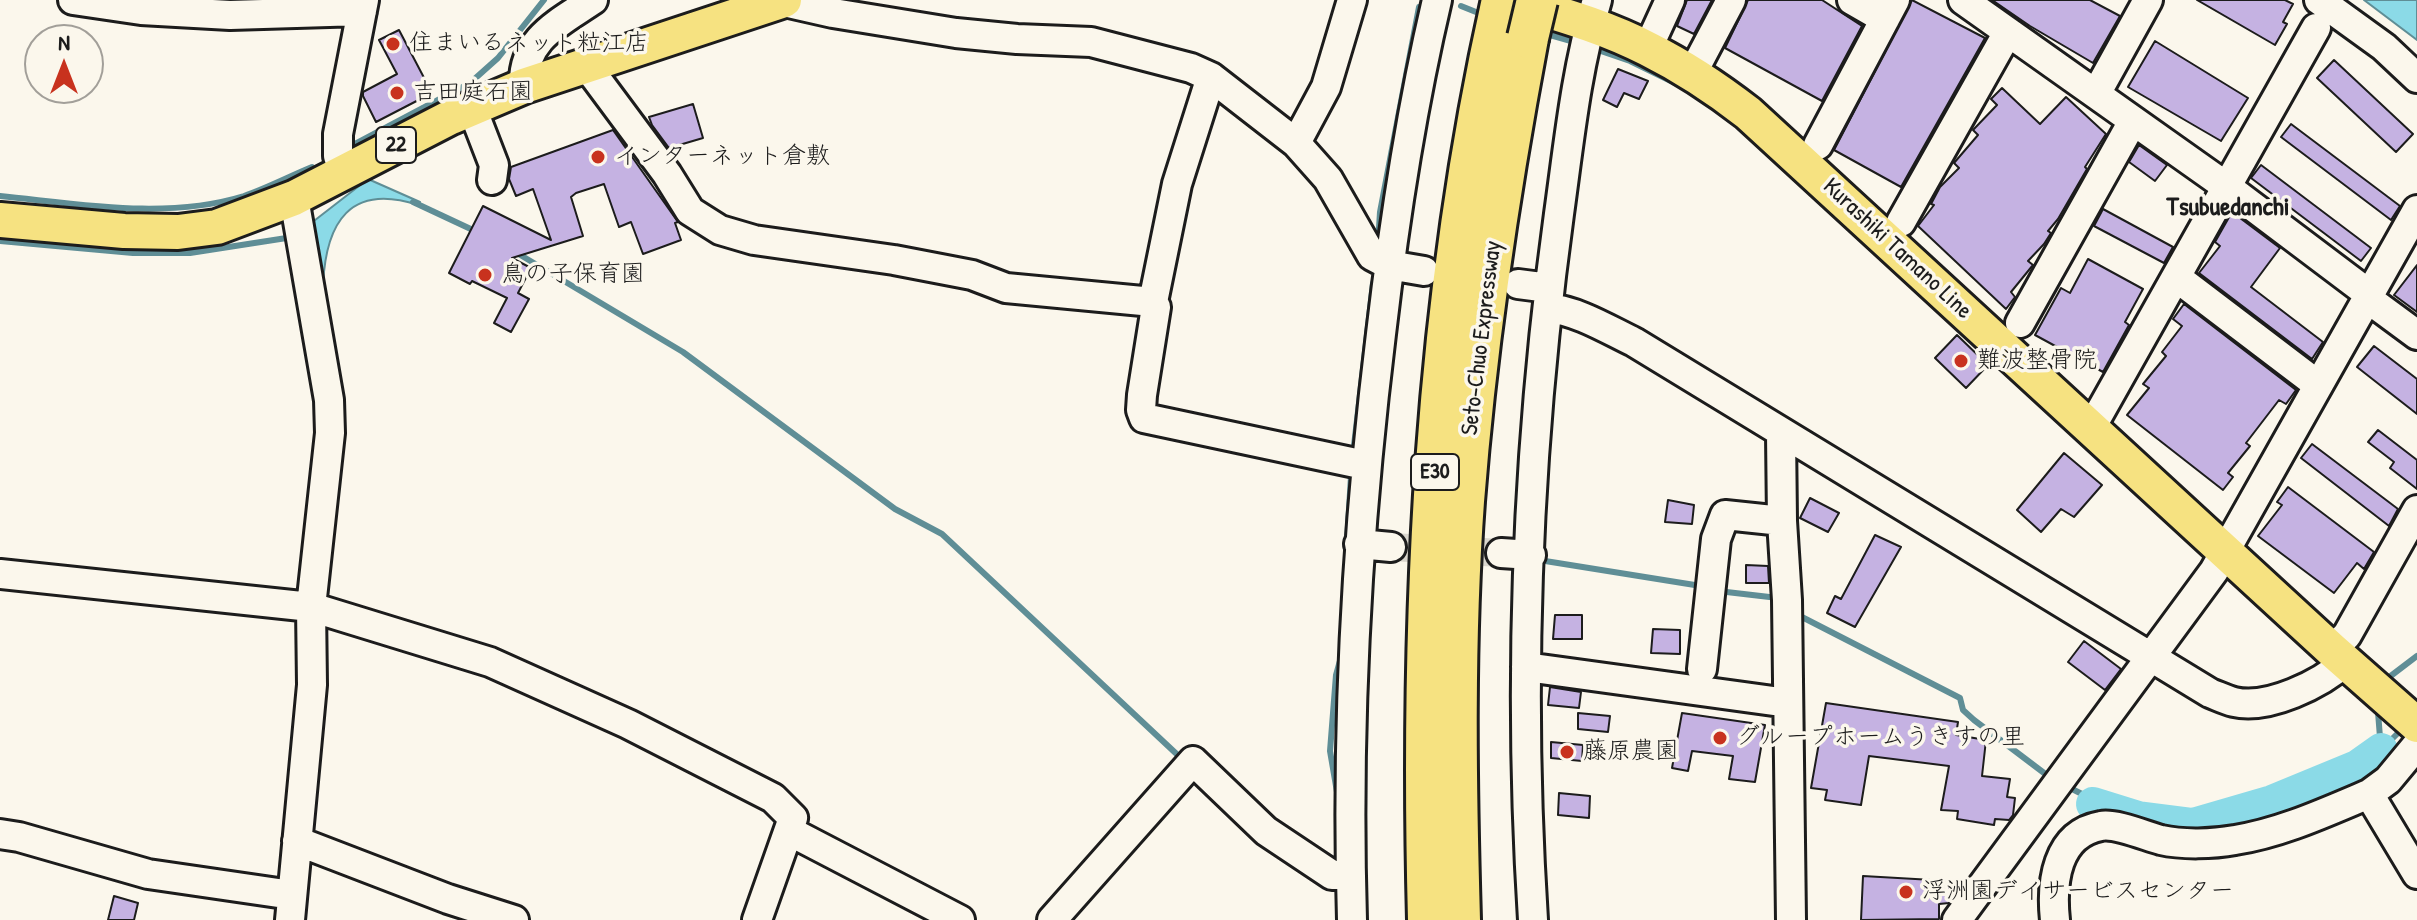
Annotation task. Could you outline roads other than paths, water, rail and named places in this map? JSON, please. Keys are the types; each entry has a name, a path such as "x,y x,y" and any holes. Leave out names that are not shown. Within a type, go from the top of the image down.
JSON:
{"highway":[{"name":"Seto-Chuo Expressway","path":"1428,920 1424,775 1426,630 1433,503 1452,292 1510,16 1537,0"},
{"name":"Seto-Chuo Expressway","path":"1460,920 1456,776 1464,503 1492,248 1510,16"}],"main road":[{"name":"22","path":"0,220 124,231 178,232 298,221 344,172 472,108 524,86 782,1"},
{"name":"Kurashiki Tamano Line","path":"1510,16 1589,28 1648,48 1739,106 2225,550 2336,665 2415,740"}],"street":[{"path":"73,0 141,10 230,15 365,3 338,134 339,163 344,172"},
{"path":"524,86 523,69 534,44 593,0"},
{"path":"1296,143 1326,87 1352,0"},
{"path":"1352,920 1341,875 1349,790 1365,465 1389,265 1413,106 1437,0"},
{"path":"1648,48 1670,0"},
{"path":"1692,74 1731,0"},
{"path":"1818,145 1890,10 1852,0"},
{"path":"2096,94 2148,0"},
{"path":"2319,0 2384,47 2417,78"},
{"path":"782,1 833,13 956,33 1091,42 1191,68 1211,77 1296,143 1328,179 1372,256 1389,265 1424,271"},
{"path":"1977,4 2008,32 2227,187 2361,288 2375,304 2417,335"},
{"path":"1533,920 1526,667 1534,467 1548,298 1589,28"},
{"path":"2091,428 2316,28"},
{"path":"1901,222 2008,32"},
{"path":"586,65 667,174 690,211 720,230 754,240 894,260 972,275 1006,288 1153,302"},
{"path":"1211,77 1177,184 1153,302 1156,307 1142,395 1144,418 1365,465"},
{"path":"472,108 494,165 492,180"},
{"path":"2020,323 2133,121"},
{"path":"1957,920 2214,571 2417,210"},
{"path":"0,834 291,908 312,685 311,607 330,433 329,400 298,221"},
{"path":"2176,277 2318,385"},
{"path":"1518,284 1548,298 1560,309 1634,342 2210,693 2236,703 2267,701 2336,665 2347,635 2417,510"},
{"path":"1781,434 1791,920"},
{"path":"1702,669 1716,539 1725,515 1782,521"},
{"path":"1359,544 1391,547"},
{"path":"1501,553 1531,555"},
{"path":"0,574 311,607 490,662 628,724 773,798 793,818 757,920"},
{"path":"1526,667 1788,703"},
{"path":"2055,920 2055,868 2070,845 2084,832 2104,825 2165,841 2233,841 2263,834 2369,794 2388,780 2415,740"},
{"path":"2393,824 2415,740"},
{"path":"1052,920 1193,761 1266,831 1341,875"},
{"path":"2369,794 2393,824 2417,874"},
{"path":"789,831 960,920"},
{"path":"297,841 448,899 514,920"}],"water":[{"path":"2364,0 2417,0 2417,40"},
{"path":"368,179 420,202 418,205 375,199 359,204 346,213 336,226 330,243 323,285 310,224"}],"waterway":[{"path":"355,144 470,83 498,58 544,0"},
{"path":"1461,6 1486,16"},
{"path":"1378,244 1380,212 1419,7"},
{"path":"1543,33 1578,43"},
{"path":"1592,48 1630,61 1677,84"},
{"path":"0,196 123,208 184,207 244,196 312,167"},
{"path":"413,202 475,231"},
{"path":"0,241 133,253 190,253 293,237"},
{"path":"517,253 683,352 895,509 942,534 1183,760"},
{"path":"1353,454 1373,283"},
{"path":"1347,542 1351,476"},
{"path":"1539,560 1701,586"},
{"path":"1718,591 1778,598"},
{"path":"1798,615 1960,698 1963,710 1974,720 2052,779"},
{"path":"2388,678 2417,656"},
{"path":"1337,792 1330,751 1336,675 1341,657"},
{"path":"2373,708 2378,712 2381,750"},
{"path":"2381,750 2400,731"},
{"path":"2093,804 2138,818 2193,825 2272,802 2357,767 2381,750"},
{"path":"2357,767 2364,779"},
{"path":"2066,786 2084,795 2093,804 2078,822"}],"tunnel":[{"path":"1391,547 1501,553"}],"place":[{"name":"住まいるネット粒江店","path":"393,44"},
{"name":"吉田庭石園","path":"397,93"},
{"name":"インターネット倉敷","path":"598,157"},
{"name":"鳥の子保育園","path":"485,275"},
{"name":"難波整骨院","path":"1961,361"},
{"name":"グループホームうきすの里","path":"1720,738"},
{"name":"藤原農園","path":"1567,752"},
{"name":"浮洲園デイサービスセンター","path":"1906,892"}],"district":[{"name":"Tsubuedanchi","path":"2228,208"}]}
